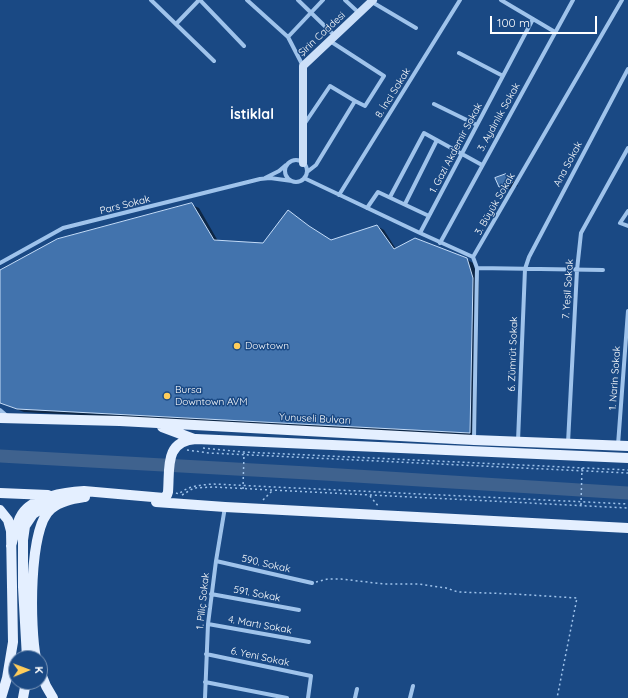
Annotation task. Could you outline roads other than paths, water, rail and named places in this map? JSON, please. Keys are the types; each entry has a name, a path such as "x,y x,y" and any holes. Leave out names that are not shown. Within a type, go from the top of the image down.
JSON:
{"main road":[{"name":"Yunuseli Bulvarı","path":"0,418 146,423 623,446"},
{"path":"146,423 167,428 198,443"},
{"path":"11,546 22,513 32,504 53,496 84,491 164,498 167,495 169,488 173,451 179,443 186,440 198,443 258,442 628,458"},
{"path":"0,493 85,497 204,506 628,528"},
{"path":"26,650 22,557 22,540 25,526 33,514 43,506 54,500 69,496"},
{"path":"35,650 33,636 33,594 35,547 38,532 50,509 63,501 85,497"},
{"path":"0,510 8,520 11,531 13,642 7,678 1,698"}],"street":[{"path":"152,0 214,61"},
{"path":"176,24 199,0 244,46"},
{"path":"247,0 288,37 303,66"},
{"path":"298,0 333,38 384,76 365,106 330,86 303,125"},
{"path":"288,37 323,0"},
{"path":"345,0 359,14"},
{"name":"8. İnci Sokak","path":"339,195 460,0"},
{"path":"501,0 555,32"},
{"name":"3. Aydınlık Sokak","path":"440,243 573,0"},
{"name":"3. Büyük Sokak","path":"473,258 622,0"},
{"path":"373,1 416,28"},
{"name":"Şirin Caddesi","path":"303,163 303,66 373,1"},
{"name":"1. Gazi Akdemir Sokak","path":"420,233 533,19"},
{"path":"459,53 503,76"},
{"name":"Ana Sokak","path":"525,269 529,257 628,68"},
{"path":"260,179 270,178 298,181 304,178 307,172 316,165 356,101"},
{"path":"434,104 477,125"},
{"path":"390,197 424,133 482,165"},
{"path":"404,204 437,140"},
{"name":"7. Yeşil Sokak","path":"568,443 577,270 581,233 628,148"},
{"path":"260,179 279,171 290,162 297,160 303,163 307,172"},
{"path":"288,164 285,174 292,181"},
{"path":"304,178 473,258 477,268 474,440"},
{"name":"Pars Sokak","path":"0,263 63,228 260,179"},
{"path":"367,208 378,192 429,216"},
{"path":"628,211 620,223 628,226"},
{"path":"477,268 603,270"},
{"name":"6. Zümrüt Sokak","path":"518,441 525,269"},
{"name":"1. Narin Sokak","path":"623,446 628,311"},
{"path":"0,410 11,418"},
{"name":"1. Piliç Sokak","path":"205,698 206,654 211,594 225,507"},
{"name":"590. Sokak","path":"216,561 312,583"},
{"name":"591. Sokak","path":"211,594 299,610"},
{"name":"4. Martı Sokak","path":"208,624 309,642"},
{"name":"6. Yeni Sokak","path":"206,654 311,676 308,698"},
{"path":"205,682 287,698"},
{"path":"410,698 413,686"},
{"path":"355,698 357,689"}],"waterway":[{"path":"0,456 628,493"}],"place":[{"name":"Dowtown","path":"237,346"},
{"name":"Bursa Downtown AVM","path":"167,396"}],"district":[{"name":"İstiklal","path":"252,115"}]}
